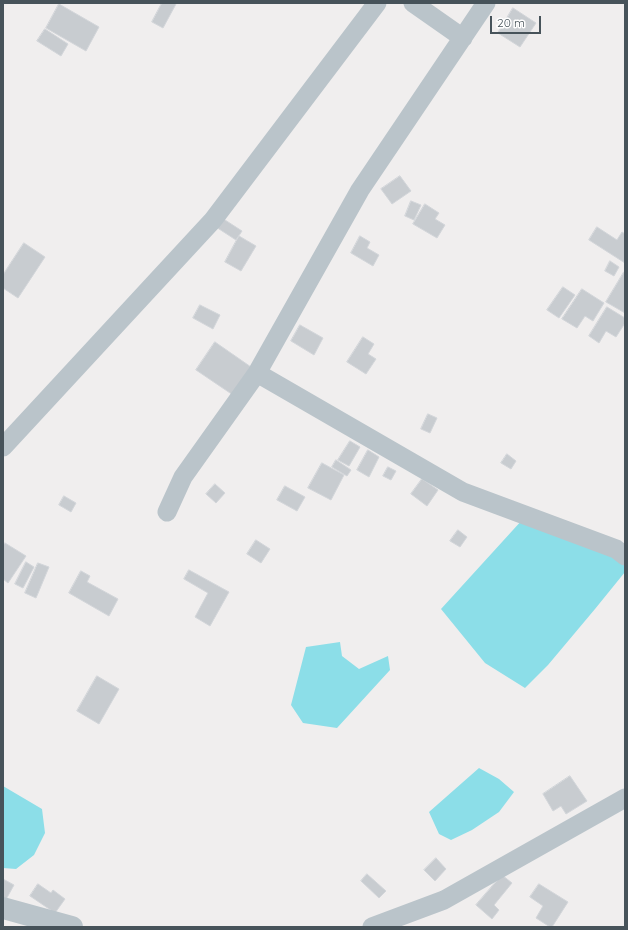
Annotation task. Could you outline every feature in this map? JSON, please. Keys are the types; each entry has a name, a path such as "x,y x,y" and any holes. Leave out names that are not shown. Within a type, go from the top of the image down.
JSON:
{"street":[{"path":"3,447 213,220 377,3"},
{"path":"413,3 463,38"},
{"path":"167,512 183,477 257,373 360,190 486,3"},
{"path":"257,373 464,492 616,549 625,556"},
{"path":"372,927 444,900 625,798"},
{"path":"3,908 72,927"}],"water":[{"path":"523,519 593,545 625,563 625,572 548,665 525,688 485,663 441,609"},
{"path":"340,642 342,656 359,669 388,656 390,670 337,728 303,723 291,705 306,647"},
{"path":"479,768 499,779 514,792 499,812 472,830 451,840 439,834 429,812"},
{"path":"3,786 42,809 45,833 34,855 16,869 3,868"}],"building":[{"path":"162,3 176,4 163,28 152,22"},
{"path":"59,4 99,27 86,51 46,28"},
{"path":"513,8 536,23 520,47 498,33"},
{"path":"45,29 68,44 61,56 37,41"},
{"path":"400,176 411,191 392,204 381,189"},
{"path":"411,201 421,205 414,220 405,216"},
{"path":"425,204 439,213 435,219 445,225 437,238 413,224"},
{"path":"222,218 242,231 236,240 216,227"},
{"path":"597,227 617,240 622,232 625,234 625,263 589,240"},
{"path":"239,236 256,246 241,271 225,262"},
{"path":"360,236 370,242 367,248 379,255 373,266 351,253"},
{"path":"24,243 45,257 18,298 3,288 3,275"},
{"path":"610,261 619,267 614,276 605,271"},
{"path":"625,272 625,313 606,302"},
{"path":"563,287 575,295 559,318 547,310"},
{"path":"582,289 604,303 593,321 585,316 577,328 562,319"},
{"path":"200,305 220,315 213,329 193,318"},
{"path":"607,307 625,318 625,323 616,337 606,331 599,343 589,336"},
{"path":"300,325 323,338 314,355 291,341"},
{"path":"363,337 374,344 368,354 376,359 366,374 347,362"},
{"path":"215,342 251,367 233,395 196,370"},
{"path":"428,414 437,418 430,433 421,429"},
{"path":"350,441 360,447 349,466 338,460"},
{"path":"368,450 379,457 369,477 357,470"},
{"path":"507,454 516,461 511,469 501,463"},
{"path":"336,460 351,470 347,476 332,467"},
{"path":"322,463 344,475 331,500 308,488"},
{"path":"388,467 396,471 391,480 383,476"},
{"path":"422,479 438,490 427,506 411,494"},
{"path":"215,484 225,493 216,503 206,494"},
{"path":"285,486 305,497 297,511 277,500"},
{"path":"64,496 76,503 71,512 59,505"},
{"path":"458,530 467,537 460,547 450,541"},
{"path":"256,540 270,549 261,563 247,554"},
{"path":"5,543 26,556 8,583 3,579 3,546"},
{"path":"26,562 34,567 23,588 15,584"},
{"path":"38,563 49,567 36,598 25,593"},
{"path":"189,570 229,592 210,626 195,617 208,593 184,579"},
{"path":"81,571 90,576 87,582 118,599 109,616 69,593"},
{"path":"97,676 119,689 99,724 77,711"},
{"path":"570,776 587,801 566,814 561,806 553,811 543,794"},
{"path":"436,858 446,869 435,881 424,870"},
{"path":"367,874 386,891 379,898 361,881"},
{"path":"502,875 512,883 494,905 499,910 492,919 476,905"},
{"path":"3,879 14,885 4,903 3,903"},
{"path":"38,884 51,893 53,890 65,899 55,913 30,896"},
{"path":"539,884 568,902 552,927 536,918 543,906 530,897"}]}
